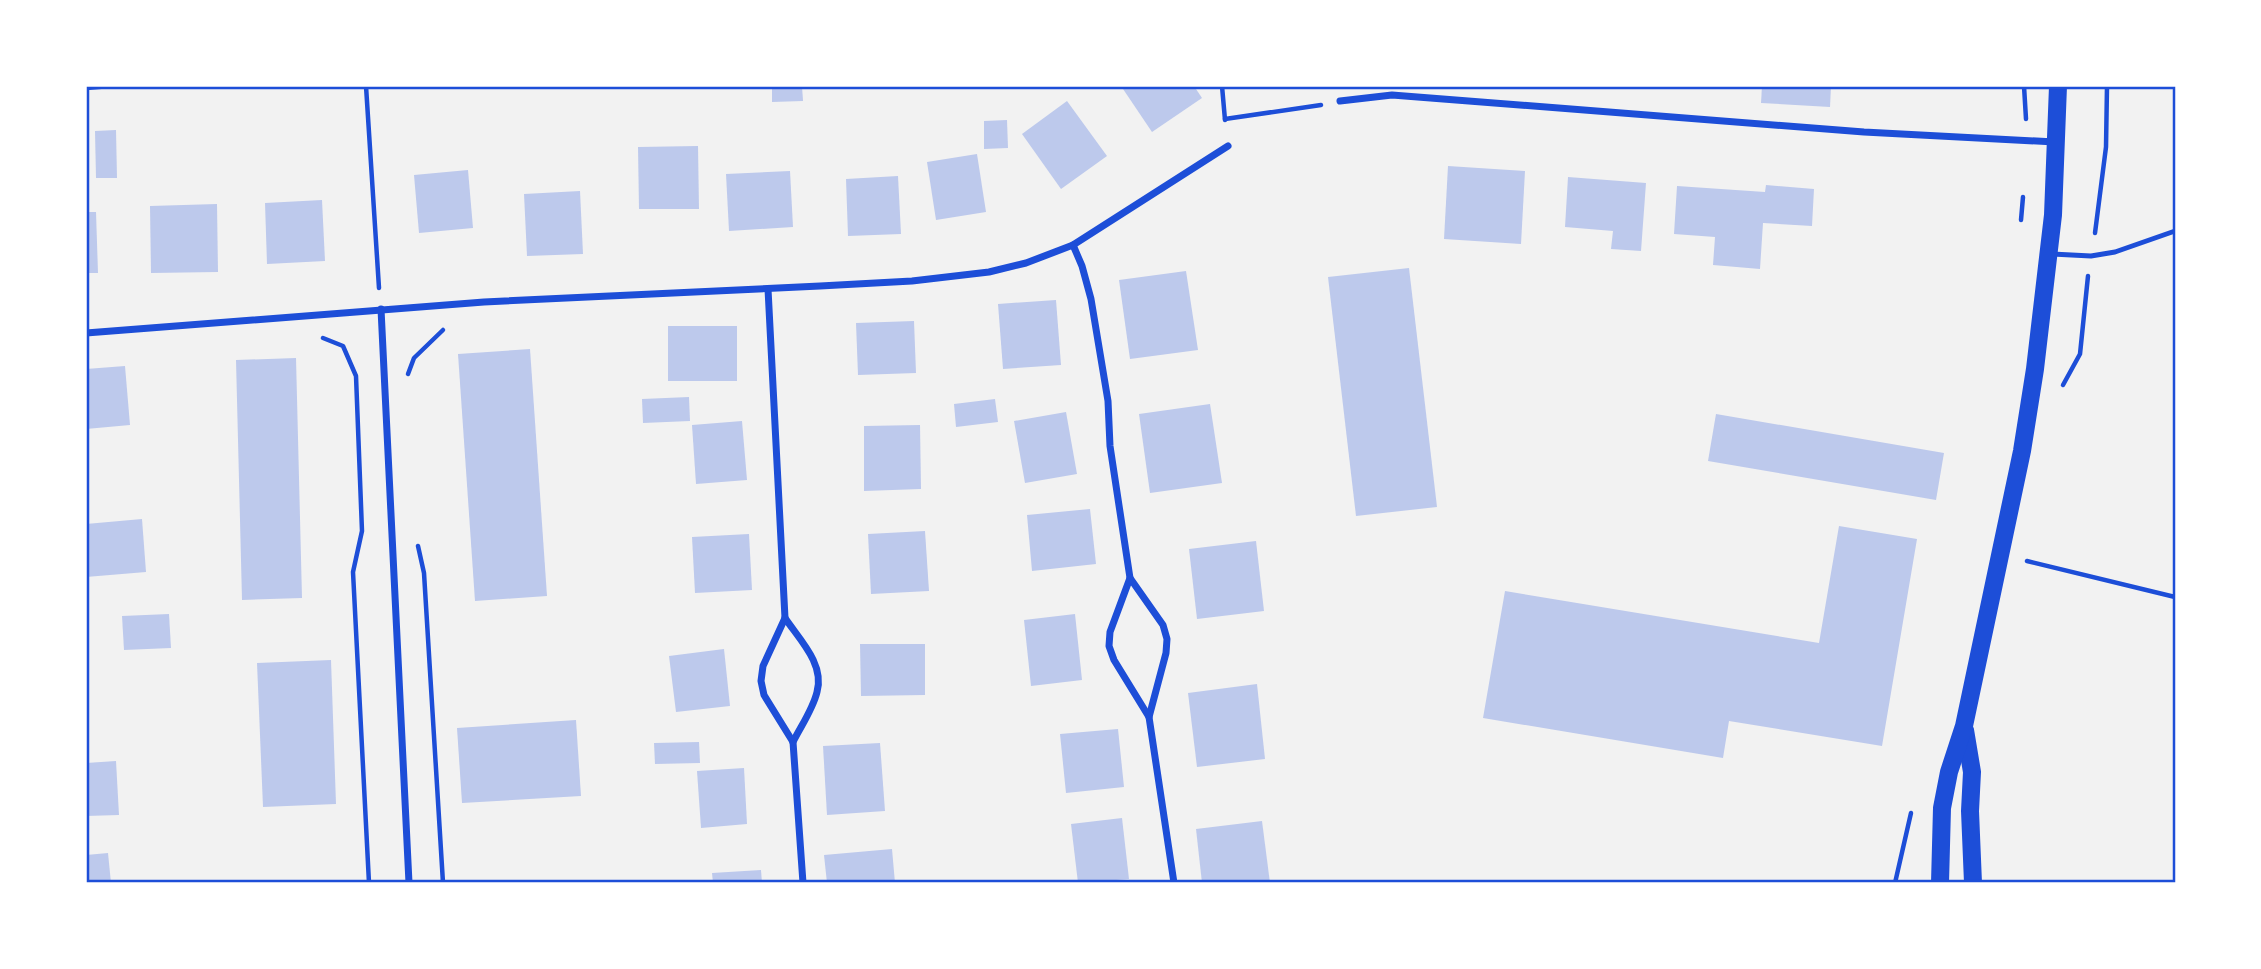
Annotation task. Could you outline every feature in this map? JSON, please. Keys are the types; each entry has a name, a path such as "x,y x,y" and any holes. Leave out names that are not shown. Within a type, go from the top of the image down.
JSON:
{"main road":[{"path":"1940,883 1942,807 1949,772 1964,726 1992,583 2022,451 2035,369 2049,254 2058,86"},
{"path":"1964,726 1972,772 1972,883"}],"street":[{"path":"1340,101 1392,95 1864,132 2057,142"},
{"path":"86,333 484,302 912,281 966,275 1026,262 1073,245 1228,146"},
{"path":"1073,245 1091,299 1108,401 1110,446 1130,578 1163,625 1167,639 1166,653 1149,717"},
{"path":"768,289 785,618 763,666 761,681 764,695 793,742 803,883"},
{"path":"381,309 410,883"},
{"path":"1130,578 1110,632 1109,646 1114,660 1149,717 1174,883"},
{"path":"785,618 815,663 819,678 817,692 793,742"}],"lane":[{"path":"2049,254 2103,254 2148,242 2175,231"}],"path":[{"path":"86,88 111,86"},
{"path":"366,86 381,309"},
{"path":"1222,86 1228,146"},
{"path":"2024,86 2025,141"},
{"path":"1225,119 1274,114 1340,101"},
{"path":"2021,228 2023,188"},
{"path":"408,376 414,358 441,331 467,325 484,302"},
{"path":"312,334 343,346 356,376 362,531 353,572 369,883"},
{"path":"415,537 425,573 443,883"},
{"path":"2056,568 2175,597"}],"building":[{"path":"772,86 802,86 803,101 772,102"},
{"path":"1121,86 1194,86 1202,98 1152,132"},
{"path":"1762,86 1831,86 1830,107 1761,103"},
{"path":"1067,101 1107,156 1061,189 1022,134"},
{"path":"1007,120 1008,148 984,149 984,121"},
{"path":"116,130 117,178 96,178 95,131"},
{"path":"698,146 699,209 639,209 638,147"},
{"path":"977,154 986,212 936,220 927,162"},
{"path":"1448,166 1525,171 1521,244 1444,239"},
{"path":"468,170 473,228 419,233 414,175"},
{"path":"790,171 793,227 729,231 726,174"},
{"path":"898,176 901,234 848,236 846,179"},
{"path":"1568,177 1646,183 1641,251 1611,249 1613,231 1565,227"},
{"path":"1766,185 1814,189 1812,226 1763,223 1760,269 1713,265 1715,237 1674,234 1677,186 1765,192"},
{"path":"580,191 583,254 527,256 524,194"},
{"path":"322,200 325,261 267,264 265,203"},
{"path":"217,204 218,272 151,273 150,206"},
{"path":"86,212 96,212 98,273 86,273"},
{"path":"1409,268 1437,507 1356,516 1328,277"},
{"path":"1186,271 1198,350 1130,359 1119,280"},
{"path":"1056,300 1061,365 1003,369 998,304"},
{"path":"914,321 916,373 858,375 856,323"},
{"path":"668,326 737,326 737,381 668,381"},
{"path":"530,349 547,596 475,601 458,354"},
{"path":"296,358 302,598 242,600 236,360"},
{"path":"125,366 130,425 86,429 86,369"},
{"path":"689,397 690,421 643,423 642,399"},
{"path":"995,399 998,422 956,427 954,404"},
{"path":"1210,404 1222,483 1150,493 1139,414"},
{"path":"1066,412 1077,474 1025,483 1014,421"},
{"path":"1716,414 1944,453 1936,500 1708,461"},
{"path":"742,421 747,480 696,484 692,425"},
{"path":"920,425 921,489 864,491 864,426"},
{"path":"1090,509 1096,564 1032,571 1027,515"},
{"path":"142,519 146,572 86,577 86,524"},
{"path":"1839,526 1917,539 1882,746 1729,721 1723,758 1483,718 1505,591 1819,643"},
{"path":"925,531 929,591 871,594 868,534"},
{"path":"749,534 752,590 695,593 692,537"},
{"path":"1256,541 1264,611 1197,619 1189,549"},
{"path":"169,614 171,648 124,650 122,616"},
{"path":"1075,614 1082,680 1031,686 1024,620"},
{"path":"860,644 925,644 925,695 861,696"},
{"path":"724,649 730,706 676,712 669,656"},
{"path":"331,660 336,804 263,807 257,663"},
{"path":"1257,684 1265,759 1197,767 1188,693"},
{"path":"576,720 581,796 462,803 457,728"},
{"path":"1118,729 1124,787 1066,793 1060,734"},
{"path":"699,742 700,763 655,764 654,743"},
{"path":"880,743 885,811 827,815 823,746"},
{"path":"116,761 119,815 86,816 86,763"},
{"path":"744,768 747,824 701,828 697,771"},
{"path":"1122,818 1129,879 1078,883 1071,824"},
{"path":"1262,821 1270,883 1202,883 1196,829"},
{"path":"892,849 895,883 827,883 824,855"},
{"path":"108,853 111,883 86,883 86,855"},
{"path":"761,870 762,883 713,883 712,873"}]}
